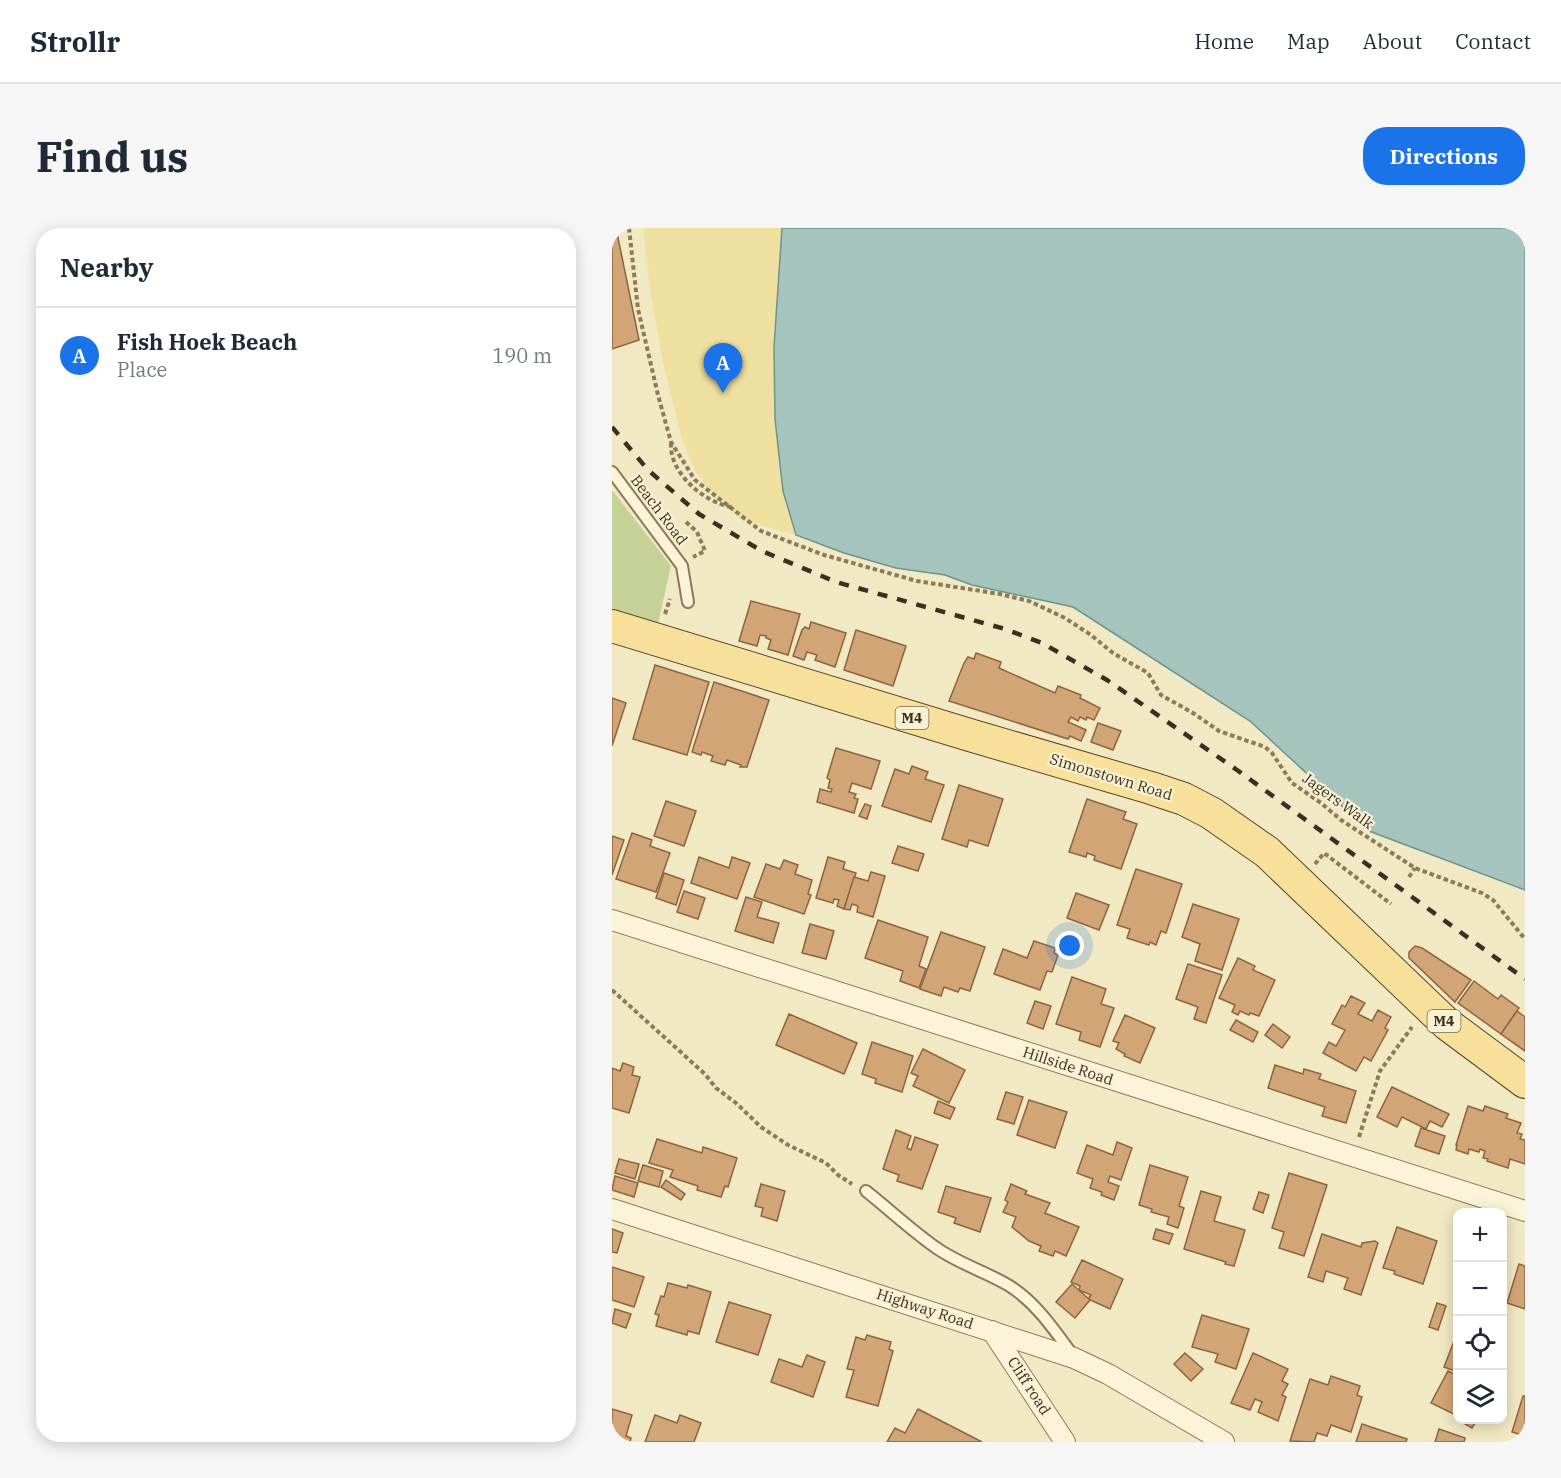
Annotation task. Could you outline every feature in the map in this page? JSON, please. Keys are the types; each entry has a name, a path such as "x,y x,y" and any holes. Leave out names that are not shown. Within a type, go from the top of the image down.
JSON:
{"main road":[{"name":"Simonstown Road","path":"612,626 1184,799 1211,813 1267,852 1447,1024 1525,1082"}],"street":[{"name":"Hillside Road","path":"612,920 1525,1211"},
{"name":"Highway Road","path":"612,1209 1074,1358 1108,1374 1224,1442"},
{"name":"Cliff road","path":"992,1330 1065,1442"}],"lane":[{"name":"Beach Road","path":"612,472 682,566 688,602"},
{"path":"866,1191 937,1249 989,1274 1025,1296 1041,1313 1074,1358"}],"path":[{"path":"629,228 638,309 671,442 695,480 732,508"},
{"path":"671,442 670,453 688,482 718,505 732,508"},
{"name":"Jagers Walk","path":"732,508 761,531 824,555 917,581 1029,601 1077,625 1113,653 1148,673 1161,695 1219,731 1265,747 1272,753 1292,783 1341,820 1415,868 1482,893 1493,900 1525,939"},
{"path":"686,522 697,532 705,551"},
{"path":"1312,868 1324,853 1391,904"},
{"path":"1410,877 1415,868"},
{"path":"612,990 761,1127 788,1145 826,1163 838,1175 866,1191"},
{"path":"1358,1143 1380,1071 1418,1019"}],"green space":[{"path":"612,490 671,566 658,624 612,609"}],"sand":[{"path":"643,228 782,228 774,347 775,419 783,491 796,535 742,520 716,498 696,472 682,439 664,367 651,295"}],"water":[{"path":"782,228 1525,228 1525,890 1369,831 1250,721 1073,607 972,585 945,575 896,568 844,553 796,535 783,491 775,419 774,347"}],"building":[{"path":"612,228 616,228 639,340 612,349"},
{"path":"751,601 800,614 788,655 768,649 771,640 766,636 760,635 757,646 739,641"},
{"path":"811,622 846,633 835,667 815,660 817,655 807,652 804,660 793,656 802,630 805,627 809,629"},
{"path":"856,630 906,646 893,686 844,670"},
{"path":"976,653 1001,662 999,668 1055,693 1058,686 1081,695 1080,698 1100,708 1094,720 1080,717 1078,721 1071,717 1068,722 1086,730 1081,741 1070,736 1068,739 949,701 964,663 968,657 974,659"},
{"path":"655,665 709,682 687,755 633,739"},
{"path":"714,682 769,700 747,767 740,767 741,765 727,760 725,765 711,761 713,756 702,752 701,755 692,752"},
{"path":"612,698 626,703 612,746"},
{"path":"1098,723 1121,731 1113,750 1091,742"},
{"path":"836,748 880,761 871,789 852,783 849,792 856,794 854,798 858,799 854,813 817,802 820,789 831,792 832,789 828,788 830,780 827,778"},
{"path":"912,766 928,772 925,779 944,785 931,822 882,806 895,769 909,774"},
{"path":"959,785 1003,799 988,846 969,840 967,847 942,839"},
{"path":"1087,799 1126,812 1123,819 1137,824 1121,869 1094,860 1095,856 1087,853 1086,857 1069,852"},
{"path":"666,801 696,811 684,846 654,836"},
{"path":"865,804 871,806 867,819 859,816"},
{"path":"632,833 652,840 650,846 670,853 656,892 616,879"},
{"path":"612,836 624,840 612,875"},
{"path":"898,846 924,854 918,871 892,863"},
{"path":"699,857 729,868 732,857 750,863 737,899 691,883"},
{"path":"828,857 845,862 843,869 856,873 844,909 837,906 839,900 834,899 833,903 816,898"},
{"path":"784,860 798,865 795,874 812,880 808,894 811,895 804,914 754,897 766,864 780,869"},
{"path":"1136,869 1182,884 1166,933 1161,931 1156,945 1127,938 1130,929 1117,925"},
{"path":"871,872 885,876 873,917 857,912 858,906 852,904 850,910 844,909 854,877 868,881"},
{"path":"664,873 684,880 676,905 656,898"},
{"path":"684,891 705,898 698,919 677,912"},
{"path":"1076,893 1109,905 1099,930 1067,918"},
{"path":"746,897 762,902 757,917 779,923 773,943 735,931"},
{"path":"1193,904 1239,919 1222,970 1195,961 1200,944 1182,937"},
{"path":"878,920 928,937 919,966 926,969 919,988 900,981 903,971 865,958"},
{"path":"810,924 834,931 826,959 802,953"},
{"path":"941,932 985,947 970,991 960,988 958,992 944,987 941,996 920,989"},
{"path":"1034,941 1055,948 1054,953 1058,955 1052,972 1047,971 1040,990 994,974 1003,949 1027,958"},
{"path":"1415,946 1422,948 1471,980 1455,1002 1409,958 1409,952"},
{"path":"1238,958 1255,966 1253,970 1275,980 1259,1016 1240,1011 1238,1015 1232,1012 1235,1005 1219,998"},
{"path":"1188,964 1222,975 1206,1023 1194,1019 1198,1007 1176,999"},
{"path":"1072,977 1106,989 1101,1004 1114,1008 1100,1047 1079,1040 1081,1032 1056,1024"},
{"path":"1474,981 1498,999 1501,995 1519,1008 1501,1034 1458,1003"},
{"path":"1351,996 1365,1003 1358,1014 1372,1021 1378,1010 1391,1017 1385,1028 1388,1030 1371,1061 1364,1057 1356,1071 1323,1053 1329,1042 1336,1046 1345,1030 1332,1024 1342,1005 1345,1007"},
{"path":"1035,1001 1051,1006 1043,1029 1027,1023"},
{"path":"1517,1011 1525,1017 1525,1051 1501,1034"},
{"path":"789,1014 857,1043 844,1074 776,1045"},
{"path":"1125,1015 1155,1028 1140,1063 1124,1056 1125,1054 1116,1049 1119,1043 1113,1041"},
{"path":"1236,1020 1258,1032 1253,1042 1230,1030"},
{"path":"1273,1024 1290,1037 1282,1048 1265,1035"},
{"path":"872,1042 913,1056 902,1092 875,1083 876,1079 862,1074"},
{"path":"923,1049 965,1070 949,1103 913,1086 918,1076 911,1073"},
{"path":"623,1063 634,1067 632,1075 640,1077 629,1113 612,1108 612,1068 620,1071"},
{"path":"1275,1065 1303,1074 1304,1069 1321,1074 1319,1079 1356,1091 1346,1123 1322,1116 1325,1107 1268,1088"},
{"path":"1392,1087 1449,1114 1442,1127 1430,1121 1426,1129 1402,1117 1397,1127 1377,1117"},
{"path":"1006,1092 1023,1097 1014,1124 997,1119"},
{"path":"1029,1100 1067,1112 1055,1148 1017,1135"},
{"path":"938,1101 955,1108 950,1119 934,1113"},
{"path":"1468,1106 1483,1111 1485,1106 1508,1114 1506,1118 1521,1123 1517,1133 1522,1134 1520,1139 1525,1140 1525,1164 1510,1159 1508,1168 1487,1161 1488,1159 1483,1158 1485,1151 1480,1149 1479,1152 1469,1149 1468,1154 1456,1150"},
{"path":"1421,1128 1445,1136 1439,1154 1415,1146"},
{"path":"896,1130 911,1136 907,1148 911,1150 915,1137 938,1145 922,1189 897,1181 899,1175 883,1169"},
{"path":"657,1139 702,1153 703,1147 737,1158 728,1187 725,1186 721,1197 697,1190 698,1186 670,1177 673,1170 649,1163"},
{"path":"1117,1142 1132,1148 1121,1180 1110,1176 1108,1182 1119,1186 1114,1200 1090,1188 1093,1179 1077,1173 1087,1145 1113,1155"},
{"path":"619,1159 639,1164 635,1179 615,1173"},
{"path":"643,1165 663,1171 659,1187 638,1181"},
{"path":"1150,1165 1188,1177 1179,1206 1184,1208 1178,1228 1167,1224 1169,1217 1151,1212 1152,1209 1139,1205"},
{"path":"1289,1173 1327,1185 1304,1256 1279,1248 1284,1232 1272,1228"},
{"path":"615,1176 638,1183 634,1197 612,1190"},
{"path":"666,1180 685,1194 681,1200 661,1187"},
{"path":"761,1184 785,1191 777,1221 761,1216 763,1208 755,1206"},
{"path":"1011,1184 1027,1191 1025,1194 1050,1203 1045,1213 1079,1227 1066,1256 1055,1251 1053,1256 1039,1251 1041,1246 1029,1241 1012,1227 1016,1217 1003,1212 1008,1202 1005,1200"},
{"path":"946,1186 991,1198 980,1232 954,1223 956,1218 938,1212"},
{"path":"1201,1191 1221,1197 1214,1221 1245,1230 1234,1266 1184,1249"},
{"path":"1259,1192 1269,1195 1263,1213 1253,1209"},
{"path":"1397,1227 1437,1241 1423,1284 1383,1268"},
{"path":"612,1229 623,1233 617,1253 612,1252"},
{"path":"1156,1229 1173,1234 1169,1244 1153,1239"},
{"path":"1322,1234 1361,1247 1362,1243 1375,1241 1378,1243 1361,1295 1344,1289 1348,1278 1326,1271 1323,1282 1308,1277"},
{"path":"1082,1260 1123,1279 1110,1309 1088,1299 1091,1295 1079,1290 1080,1286 1071,1282"},
{"path":"1519,1264 1525,1266 1525,1309 1507,1303"},
{"path":"612,1267 644,1277 634,1307 612,1300"},
{"path":"668,1283 687,1288 688,1285 711,1292 699,1334 688,1331 687,1335 656,1326 659,1315 655,1314"},
{"path":"1072,1284 1090,1300 1075,1318 1056,1302"},
{"path":"729,1302 771,1315 758,1355 716,1342"},
{"path":"1437,1303 1446,1306 1438,1330 1429,1327"},
{"path":"615,1309 631,1314 626,1328 612,1323"},
{"path":"1202,1315 1249,1329 1236,1369 1215,1362 1218,1354 1192,1347"},
{"path":"867,1335 891,1342 889,1349 893,1351 878,1406 846,1397 854,1370 847,1369 856,1337 865,1340"},
{"path":"1453,1344 1453,1370 1444,1367"},
{"path":"1185,1353 1203,1369 1191,1381 1174,1364"},
{"path":"1253,1353 1288,1369 1282,1381 1288,1384 1282,1395 1286,1397 1278,1421 1258,1412 1262,1402 1255,1399 1250,1410 1231,1403"},
{"path":"807,1355 825,1362 813,1397 771,1382 779,1359 802,1367"},
{"path":"1448,1371 1453,1374 1453,1414 1431,1403"},
{"path":"1331,1376 1360,1386 1357,1395 1362,1397 1351,1432 1331,1425 1327,1436 1317,1433 1314,1442 1290,1441 1310,1379 1328,1385"},
{"path":"1523,1396 1525,1396 1525,1436 1512,1432"},
{"path":"612,1409 632,1415 626,1436 631,1438 630,1442 612,1442"},
{"path":"918,1409 982,1442 887,1442 895,1428 905,1433"},
{"path":"655,1415 677,1423 680,1415 701,1423 694,1442 645,1442"},
{"path":"1362,1424 1407,1439 1406,1442 1356,1442"},
{"path":"1439,1429 1465,1438 1464,1442 1435,1442"}],"railway":[{"path":"612,427 648,470 699,514 762,551 836,582 1005,629 1042,643 1107,680 1237,770 1525,979"}],"place":[{"name":"Fish Hoek Beach","path":"723,393"}]}
